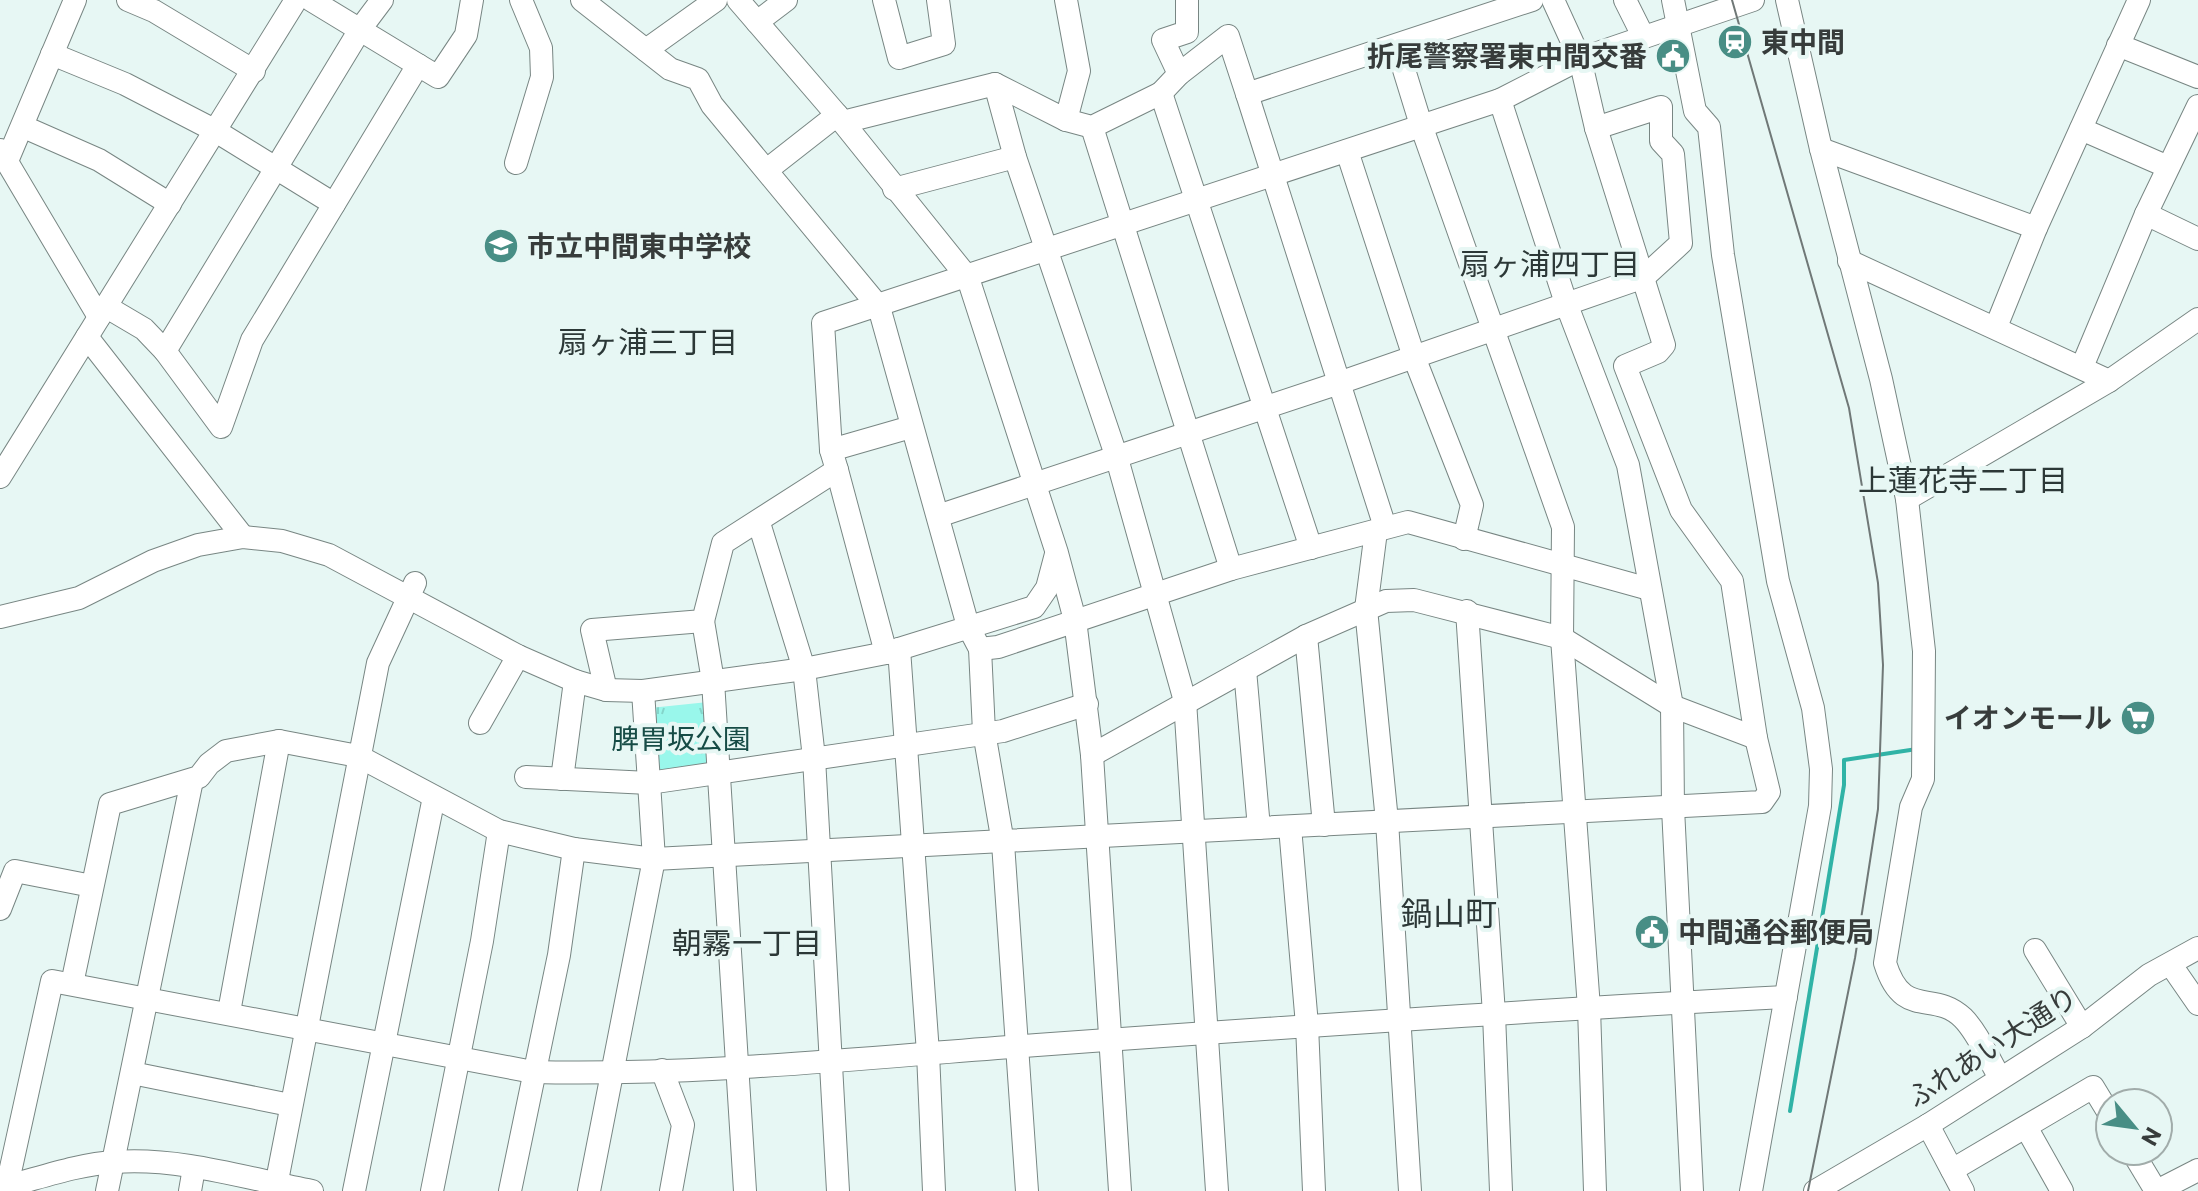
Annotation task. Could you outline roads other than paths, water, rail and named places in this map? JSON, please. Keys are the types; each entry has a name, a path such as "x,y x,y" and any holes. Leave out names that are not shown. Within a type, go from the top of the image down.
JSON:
{"street":[{"path":"75,0 24,127 4,155 102,312 144,329 165,351 221,427 252,340 418,65"},
{"path":"128,0 154,11 254,71"},
{"path":"165,351 361,28 382,0"},
{"path":"0,477 214,130 298,1 361,28 438,77 466,35 472,0"},
{"path":"516,163 542,77 541,48 521,0"},
{"path":"582,0 670,69 698,79 712,105 879,307 968,626 980,649 984,732 1003,843 1027,1191"},
{"path":"646,50 716,0"},
{"path":"738,0 840,119 968,278 1031,483 1057,553 1075,620 1087,704 1100,838 1120,1191"},
{"path":"757,22 786,0"},
{"path":"884,0 899,58 944,44 938,0"},
{"path":"1066,0 1079,71 1066,120"},
{"path":"1179,74 1163,40 1187,32 1187,0"},
{"path":"1247,94 1532,0"},
{"path":"72,984 110,804 192,780 226,751 279,741 358,756 499,831 574,849 654,859 1762,802 1769,792 1756,738 1732,581 1681,510 1625,366 1658,352 1664,345 1596,128 1580,59 1553,0"},
{"path":"1625,0 1643,36"},
{"path":"1673,0 1695,111 1709,127 1723,255 1778,581 1813,708 1821,769 1820,806 1751,1191"},
{"path":"934,1191 928,1053 906,743 892,651 834,460 823,323 968,278 1500,100 1580,59 1753,0"},
{"path":"1787,0 1821,149 1881,379 1907,499 1924,651 1923,779 1911,807 1885,963 1892,985 1905,998 1963,1018 2000,1078"},
{"path":"1996,327 2036,228 2139,0"},
{"path":"768,169 840,119 995,84 1066,120 1092,127 1161,93 1179,74 1228,36 1339,383 1381,529 1366,609 1387,821 1410,1191"},
{"path":"2118,45 2198,77"},
{"path":"1397,47 1491,330 1563,527 1562,638 1589,1008 1595,1191"},
{"path":"52,54 125,84 214,130 334,204"},
{"path":"995,84 1015,157 1116,455 1157,592 1185,701 1217,1191"},
{"path":"1161,93 1311,548"},
{"path":"1500,100 1566,303 1628,465 1672,706 1673,808 1692,1191"},
{"path":"2082,367 2146,214 2198,106"},
{"path":"938,516 1339,383 1644,277 1681,243 1673,154 1661,141 1661,107 1596,128"},
{"path":"24,127 99,160 170,204"},
{"path":"1092,127 1231,569"},
{"path":"2081,129 2168,167"},
{"path":"1821,149 2036,228"},
{"path":"1347,151 1414,357 1472,505 1464,539"},
{"path":"894,189 1015,157"},
{"path":"2146,214 2198,239"},
{"path":"1849,261 2109,381"},
{"path":"1907,499 2109,381 2198,319"},
{"path":"87,337 243,537"},
{"path":"745,1191 713,681 703,621 723,543 759,523 834,460 911,427"},
{"path":"980,649 998,647 1231,569 1408,522 1649,589"},
{"path":"759,523 804,669 814,758 838,1191"},
{"path":"0,617 79,598 153,561 198,545 243,537 282,541 329,555 411,591 518,656 575,681 606,690 643,691 804,669 892,651 1034,607 1047,588 1057,553"},
{"path":"276,1188 378,663 411,591"},
{"path":"1092,755 1306,636 1386,601 1414,600 1467,611 1562,638 1672,706 1756,738"},
{"path":"1467,611 1494,1014 1501,1191"},
{"path":"606,690 592,630 703,621"},
{"path":"1306,636 1324,825"},
{"path":"480,723 518,656"},
{"path":"1245,670 1259,828"},
{"path":"562,779 575,681"},
{"path":"589,1191 654,859 643,691"},
{"path":"526,777 649,783 1003,731 1087,704"},
{"path":"229,1012 279,741"},
{"path":"107,1191 192,780"},
{"path":"354,1191 434,797"},
{"path":"1290,827 1307,1025 1314,1191"},
{"path":"432,1191 499,831"},
{"path":"510,1191 559,955 574,849"},
{"path":"0,909 15,871 92,886"},
{"name":"ふれあい大通り","path":"1815,1191 1928,1125 2082,1027 2149,975 2198,948"},
{"path":"2035,950 2082,1027"},
{"path":"2171,965 2198,1004"},
{"path":"312,1191 276,1188 194,1168 113,1162 16,1186 52,981 229,1012 533,1072 611,1074 831,1062 1307,1025 1786,997"},
{"path":"662,1070 683,1125 671,1191"},
{"path":"132,1073 290,1105"},
{"path":"1952,1170 2094,1089"},
{"path":"1928,1125 1963,1191"},
{"path":"2026,1127 2062,1191"},
{"path":"2142,1167 2157,1191 2198,1170"},
{"path":"190,1191 194,1168"}],"waterway":[{"path":"1790,1111 1844,785 1844,760 1917,749"}],"tram line":[{"path":"1732,0 1849,408 1878,583 1883,665 1878,809 1855,958 1808,1191"}],"place":[{"name":"東中間","path":"1735,42"},
{"name":"折尾警察署東中間交番","path":"1673,56"},
{"name":"市立中間東中学校","path":"501,246"},
{"name":"イオンモール","path":"2138,718"},
{"name":"中間通谷郵便局","path":"1652,932"}],"district":[{"name":"扇ヶ浦四丁目","path":"1550,265"},
{"name":"扇ヶ浦三丁目","path":"648,343"},
{"name":"上蓮花寺二丁目","path":"1963,481"},
{"name":"鍋山町","path":"1449,914"},
{"name":"朝霧一丁目","path":"747,944"}],"park label":[{"name":"脾胃坂公園","path":"681,739"}]}
